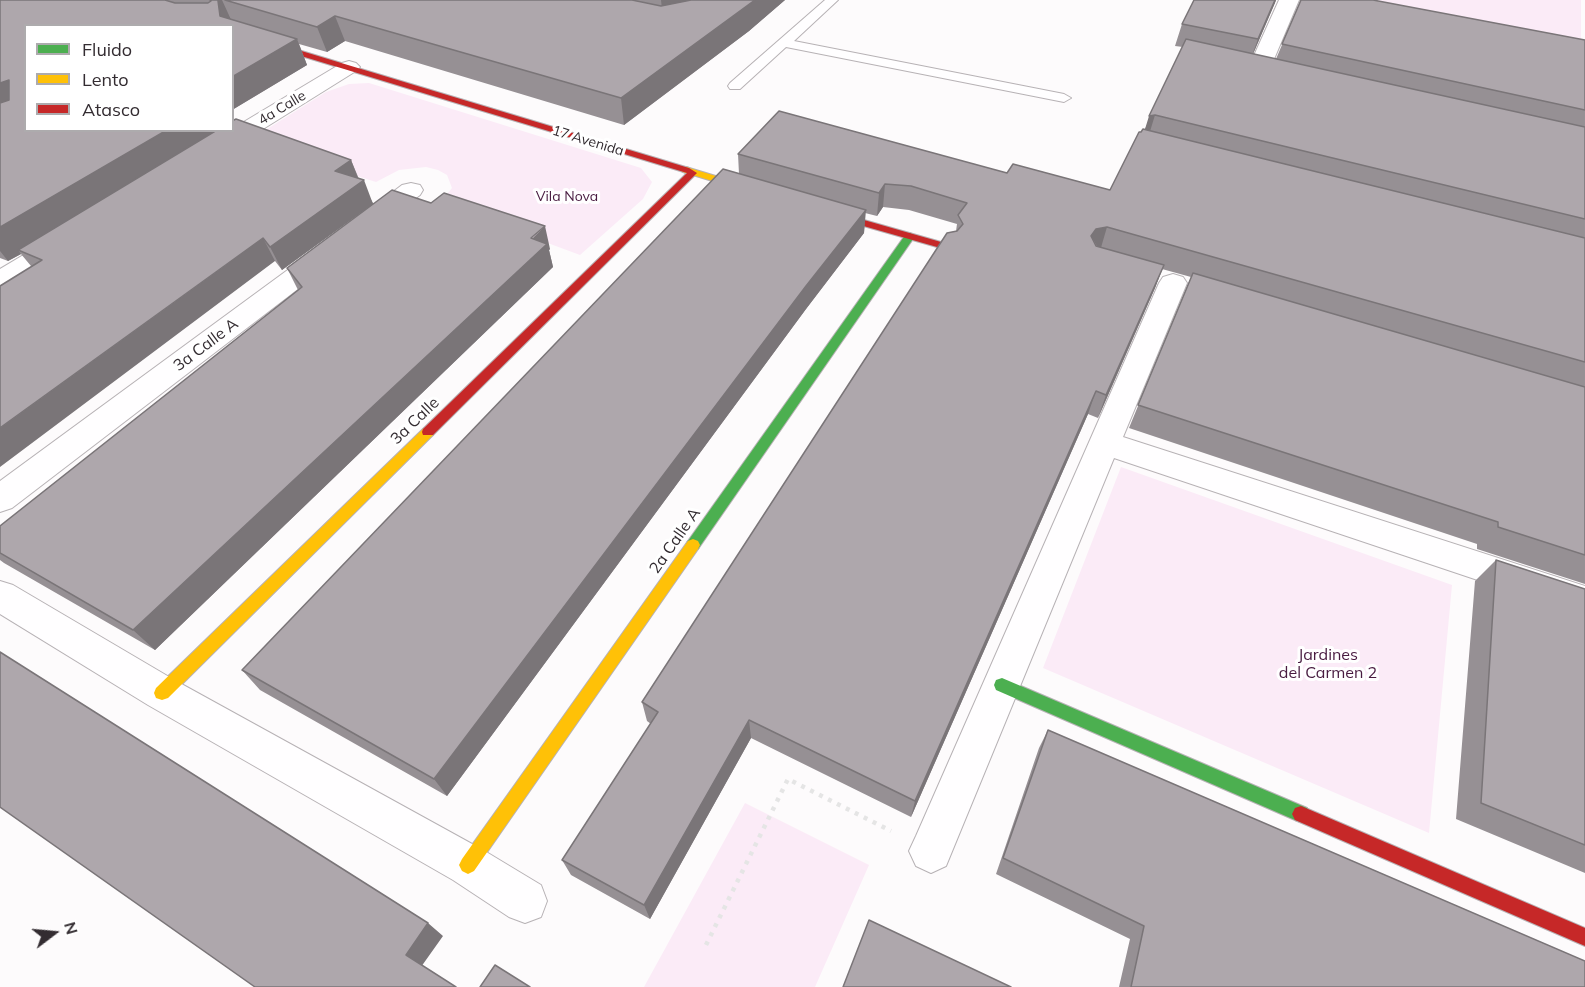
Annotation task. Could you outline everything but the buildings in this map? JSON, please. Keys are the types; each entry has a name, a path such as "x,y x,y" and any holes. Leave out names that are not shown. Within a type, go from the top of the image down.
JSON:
{"street":[{"path":"1257,71 1297,1"},
{"name":"17 Avenida","path":"234,33 772,196"},
{"path":"1234,66 1281,76"},
{"name":"4a Calle","path":"199,159 349,67"},
{"name":"3a Calle","path":"162,693 692,173"},
{"name":"3a Calle A","path":"0,499 411,190"},
{"path":"806,206 944,246"},
{"path":"0,281 90,226"},
{"name":"2a Calle A","path":"468,865 910,236"},
{"path":"931,851 1174,283"},
{"path":"1106,442 1585,601"},
{"path":"0,596 162,693 468,865 525,901"},
{"path":"1002,685 1585,937"}],"lane":[{"path":"735,86 832,0"},
{"path":"785,43 1064,98"}],"path":[{"path":"706,945 788,779 931,851"}],"green space":[{"path":"1336,0 1581,0 1581,49"},
{"name":"Vila Nova","path":"369,83 641,168 652,182 643,199 580,255 440,203 452,188 447,175 438,170 426,167 399,170 376,182 248,141 326,92 349,84"},
{"name":"Jardines del Carmen 2","path":"1121,467 1452,585 1429,833 1043,668"},
{"path":"745,803 869,865 815,987 644,987"}],"traffic: fast":[{"path":"693,545 910,236"},
{"path":"1002,685 1301,814"}],"traffic: slow":[{"path":"686,170 758,192"},
{"path":"162,693 428,432"},
{"path":"468,865 693,545"}],"traffic: jam":[{"path":"234,33 686,170"},
{"path":"428,432 692,173"},
{"path":"822,211 944,246"},
{"path":"1301,814 1585,937"}]}
